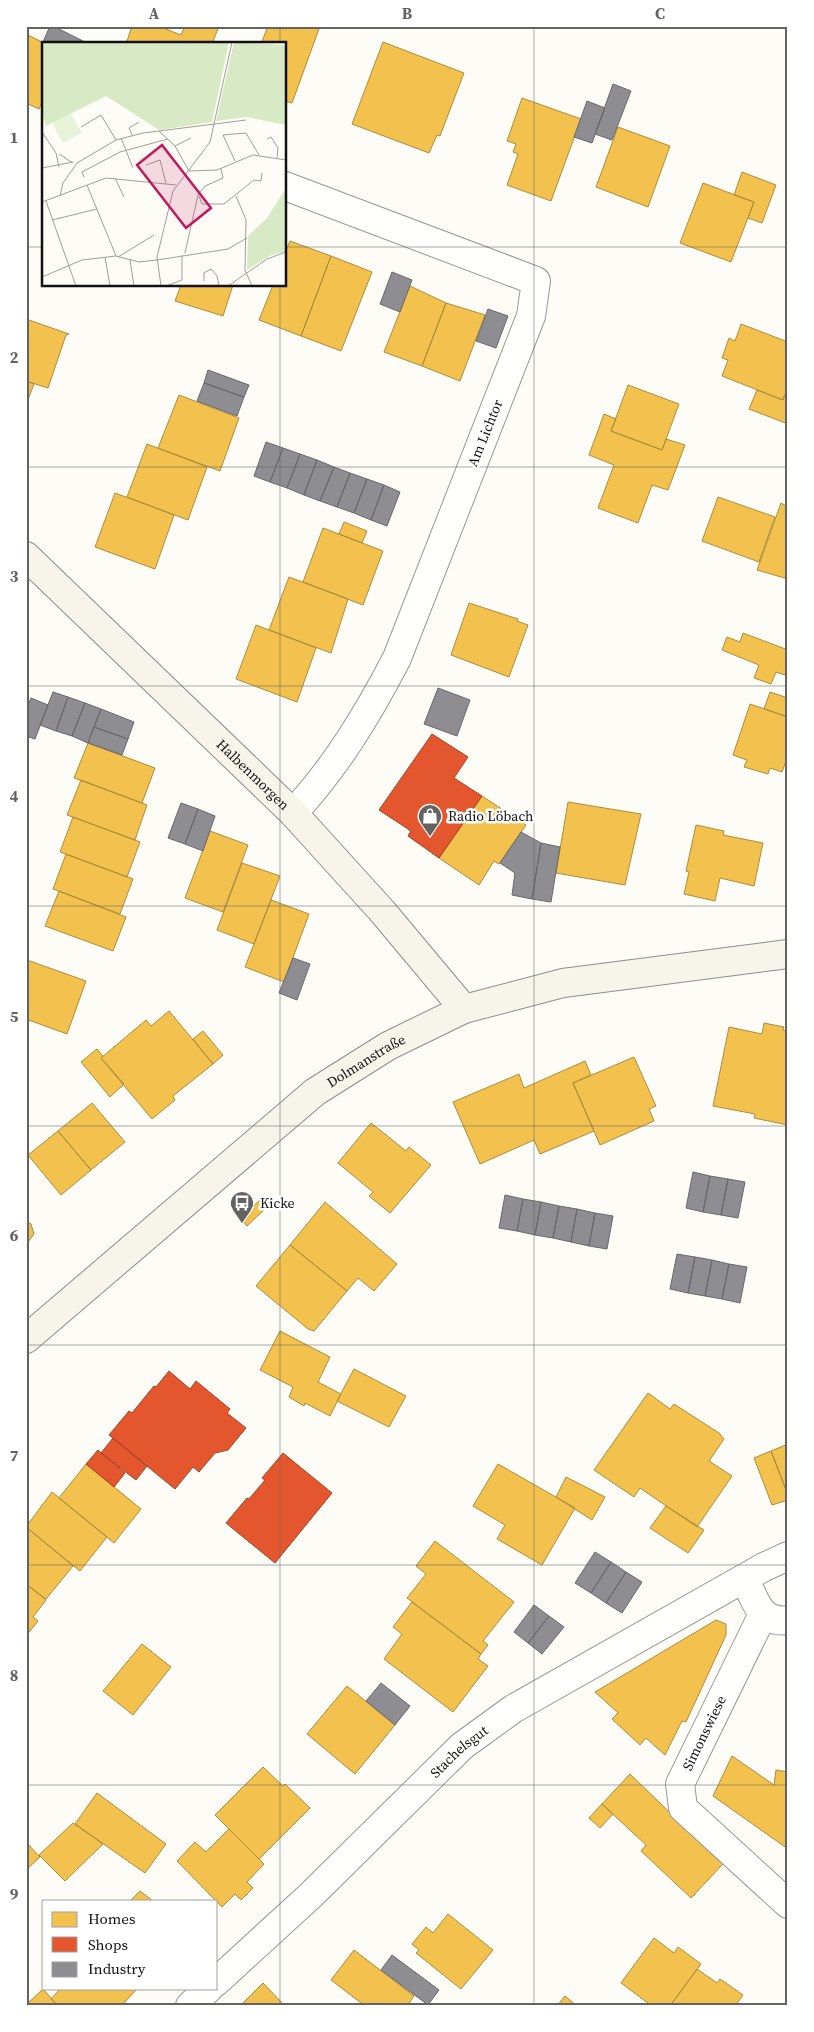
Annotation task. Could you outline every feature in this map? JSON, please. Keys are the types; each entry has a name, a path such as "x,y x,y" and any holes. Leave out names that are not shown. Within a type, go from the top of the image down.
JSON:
{"main road":[{"name":"Halbenmorgen","path":"26,556 293,813 382,912 464,1008"},
{"name":"Dolmanstraße","path":"26,1339 315,1092 383,1048 464,1008 564,983 788,954"}],"street":[{"name":"Am Lichtor","path":"286,186 536,281 531,316 397,658 372,707 342,754 317,788 293,813"},
{"name":"Stachelsgut","path":"218,1980 311,1895 462,1746 513,1710 745,1578 788,1556"},
{"path":"745,1578 758,1608 776,1617"},
{"name":"Simonswiese","path":"776,1617 680,1784 683,1808 788,1904"},
{"path":"190,2006 207,1990"}],"building: Homes":[{"path":"132,26 158,26 181,35 185,26 219,26 213,42 127,42"},
{"path":"268,26 320,26 292,103 286,101 286,42 262,42"},
{"path":"26,34 42,42 42,102 39,109 26,103"},
{"path":"383,42 464,73 440,136 437,135 429,153 352,124"},
{"path":"522,98 581,119 551,201 507,185 518,154 513,152 516,144 507,141"},
{"path":"618,127 670,146 648,207 596,187"},
{"path":"742,172 776,185 762,223 748,218 754,202 734,195"},
{"path":"703,183 754,202 731,262 680,243"},
{"path":"290,241 331,256 301,336 259,320 273,286 286,286 286,251"},
{"path":"331,256 372,272 341,351 301,336"},
{"path":"181,286 233,286 223,316 175,301"},
{"path":"410,286 446,303 422,366 384,352"},
{"path":"446,303 485,315 460,381 422,366"},
{"path":"26,319 69,334 66,335 48,388 26,381"},
{"path":"741,324 788,342 788,386 783,400 722,376 728,360 722,358 729,338 735,341"},
{"path":"26,381 34,384 26,405"},
{"path":"628,385 679,404 662,450 611,431"},
{"path":"757,390 783,400 784,396 788,397 788,424 749,409"},
{"path":"179,395 239,418 220,471 158,448"},
{"path":"604,414 616,419 611,431 662,450 666,439 685,445 668,490 652,485 638,523 598,508 614,465 589,455"},
{"path":"147,444 207,467 188,520 127,497"},
{"path":"115,493 174,515 155,569 95,547"},
{"path":"718,497 775,517 759,562 702,541"},
{"path":"781,503 788,507 788,579 757,570"},
{"path":"344,522 367,531 362,543 339,534"},
{"path":"323,528 383,551 363,605 303,582"},
{"path":"289,577 348,599 331,653 269,630"},
{"path":"469,603 518,619 517,621 528,625 509,677 451,655"},
{"path":"256,625 316,648 297,702 236,679"},
{"path":"743,633 788,650 788,676 776,672 771,684 754,678 759,665 722,650 727,637 740,642"},
{"path":"770,692 788,698 788,717 764,709"},
{"path":"750,704 788,717 788,756 782,772 770,768 768,774 744,767 747,760 733,755"},
{"path":"88,743 155,768 142,803 74,778"},
{"path":"81,780 147,805 135,840 67,815"},
{"path":"482,796 526,825 499,864 494,861 479,885 439,858"},
{"path":"568,802 641,814 625,885 556,873"},
{"path":"73,817 140,842 127,877 60,852"},
{"path":"696,825 724,831 723,835 763,843 754,886 720,878 715,901 684,894 689,872 686,871"},
{"path":"210,831 248,845 223,912 185,898"},
{"path":"66,854 133,879 120,914 53,889"},
{"path":"242,863 280,876 254,944 217,930"},
{"path":"59,891 126,917 113,951 45,926"},
{"path":"271,900 309,914 284,982 245,967"},
{"path":"27,960 86,981 67,1034 26,1019"},
{"path":"169,1011 213,1064 173,1096 175,1100 152,1119 101,1058 146,1020 151,1026"},
{"path":"764,1023 784,1027 783,1030 788,1031 788,1125 754,1118 755,1114 713,1106 729,1027 762,1034"},
{"path":"203,1031 223,1055 213,1064 193,1039"},
{"path":"97,1049 103,1056 101,1058 124,1084 110,1097 81,1062"},
{"path":"634,1057 656,1106 649,1109 654,1121 600,1145 573,1083"},
{"path":"585,1061 591,1075 573,1083 594,1131 540,1154 534,1140 480,1164 453,1102 519,1074 524,1088"},
{"path":"92,1103 125,1142 91,1170 58,1131"},
{"path":"371,1123 406,1151 409,1147 431,1165 390,1213 369,1196 373,1192 338,1163"},
{"path":"58,1131 91,1170 61,1195 28,1155"},
{"path":"260,1200 266,1208 247,1226 240,1218"},
{"path":"325,1202 397,1264 374,1291 358,1278 347,1291 290,1245"},
{"path":"27,1221 31,1224 34,1234 26,1245"},
{"path":"290,1245 347,1291 314,1331 308,1329 256,1286"},
{"path":"280,1331 330,1357 318,1382 341,1394 330,1416 305,1403 304,1406 289,1397 293,1387 260,1370"},
{"path":"354,1369 406,1396 389,1427 337,1401"},
{"path":"648,1393 670,1409 674,1404 719,1433 724,1439 709,1461 732,1476 697,1527 640,1488 634,1497 594,1470"},
{"path":"788,1444 788,1495 771,1451"},
{"path":"771,1451 788,1495 788,1500 772,1505 754,1458"},
{"path":"86,1464 141,1509 114,1543 59,1498"},
{"path":"498,1464 575,1508 542,1565 497,1539 505,1525 473,1506"},
{"path":"566,1477 605,1497 592,1520 556,1497"},
{"path":"52,1492 107,1537 80,1571 26,1527"},
{"path":"666,1506 704,1530 688,1553 650,1528"},
{"path":"26,1527 73,1566 46,1599 26,1584"},
{"path":"435,1541 514,1602 483,1641 488,1645 481,1654 407,1598 426,1574 416,1566"},
{"path":"26,1584 46,1600 33,1617 38,1621 26,1636"},
{"path":"412,1602 481,1654 478,1659 488,1666 453,1712 384,1659 402,1634 393,1627"},
{"path":"716,1620 726,1624 726,1635 686,1722 682,1721 665,1755 646,1738 640,1745 612,1719 618,1713 595,1692"},
{"path":"142,1644 171,1667 133,1715 103,1691"},
{"path":"347,1686 395,1725 355,1774 307,1734"},
{"path":"732,1756 774,1785 776,1770 788,1772 788,1849 713,1796"},
{"path":"263,1767 283,1786 285,1784 310,1808 259,1859 215,1815"},
{"path":"630,1774 723,1864 691,1898 641,1851 646,1845 602,1804"},
{"path":"97,1793 166,1844 145,1873 75,1824"},
{"path":"602,1804 613,1814 600,1828 589,1818"},
{"path":"73,1823 103,1844 65,1881 39,1855"},
{"path":"229,1829 264,1864 247,1882 253,1888 241,1900 235,1894 222,1907 218,1900 215,1900 177,1861 195,1842 206,1852"},
{"path":"26,1842 40,1857 26,1870"},
{"path":"140,1891 152,1900 131,1900"},
{"path":"448,1914 493,1950 461,1989 416,1953 419,1950 412,1944 426,1927 433,1933"},
{"path":"654,1938 674,1953 678,1947 701,1964 670,2006 652,2006 621,1983"},
{"path":"354,1950 414,1996 407,2006 365,2006 331,1980"},
{"path":"697,1969 717,1983 720,1979 743,1995 735,2006 670,2006"},
{"path":"263,1983 285,2006 240,2006"},
{"path":"44,1990 58,2006 26,2006"},
{"path":"59,1990 136,1990 121,2006 58,2006 51,1999"},
{"path":"565,1996 577,2006 557,2006"}],"building: Shops":[{"path":"432,734 468,757 454,778 482,796 439,858 408,836 411,831 379,810"},
{"path":"169,1371 190,1389 196,1381 230,1409 227,1413 246,1428 228,1450 215,1453 199,1472 193,1467 175,1489 109,1435 129,1411 132,1413"},
{"path":"113,1438 147,1466 136,1480 101,1453"},
{"path":"98,1450 125,1473 114,1487 86,1464"},
{"path":"283,1453 332,1493 275,1563 226,1523 265,1480 262,1478"}],"building: Industry":[{"path":"50,26 53,26 85,42 43,42"},
{"path":"613,84 631,91 612,140 595,134"},
{"path":"587,101 605,108 592,143 574,137"},
{"path":"392,272 412,280 400,312 380,304"},
{"path":"488,309 508,316 496,348 476,341"},
{"path":"208,370 249,385 244,397 204,383"},
{"path":"204,383 244,397 237,416 197,401"},
{"path":"266,442 283,448 270,482 254,476"},
{"path":"283,448 300,454 287,488 270,482"},
{"path":"300,454 317,460 304,495 287,488"},
{"path":"317,460 334,467 320,501 304,495"},
{"path":"334,467 350,473 337,507 320,501"},
{"path":"350,473 367,479 354,513 337,507"},
{"path":"367,479 384,485 371,520 354,513"},
{"path":"384,485 400,492 387,526 371,520"},
{"path":"438,688 470,700 457,736 424,724"},
{"path":"53,692 68,697 56,731 40,725"},
{"path":"68,697 85,703 72,736 56,731"},
{"path":"31,698 48,705 35,739 26,736 26,710"},
{"path":"85,703 101,709 88,743 72,736"},
{"path":"101,709 134,722 128,739 94,727"},
{"path":"94,727 128,739 122,755 88,743"},
{"path":"181,803 198,809 185,844 168,838"},
{"path":"198,809 215,816 203,851 185,844"},
{"path":"521,832 541,843 532,899 512,895 515,873 500,863"},
{"path":"541,843 560,847 551,902 532,899"},
{"path":"293,958 310,964 297,1000 279,993"},
{"path":"693,1172 710,1176 703,1212 686,1208"},
{"path":"710,1176 728,1179 721,1215 703,1212"},
{"path":"728,1179 745,1182 738,1218 721,1215"},
{"path":"505,1195 523,1199 517,1231 499,1228"},
{"path":"523,1199 541,1202 535,1235 517,1231"},
{"path":"541,1202 559,1206 553,1238 535,1235"},
{"path":"559,1206 577,1209 571,1242 553,1238"},
{"path":"577,1209 595,1213 589,1246 571,1242"},
{"path":"595,1213 613,1216 607,1249 589,1246"},
{"path":"677,1254 695,1257 688,1293 670,1289"},
{"path":"695,1257 712,1260 705,1296 688,1293"},
{"path":"712,1260 729,1264 722,1299 705,1296"},
{"path":"729,1264 747,1267 740,1303 722,1299"},
{"path":"595,1552 611,1562 591,1593 575,1583"},
{"path":"611,1562 626,1572 606,1603 591,1593"},
{"path":"626,1572 642,1582 622,1613 606,1603"},
{"path":"534,1605 549,1616 528,1643 514,1632"},
{"path":"549,1616 564,1627 542,1654 528,1643"},
{"path":"381,1683 410,1706 395,1725 366,1701"},
{"path":"392,1955 439,1990 428,2005 381,1970"}],"place":[{"name":"Radio Löbach","path":"430,837"},
{"name":"Kicke","path":"242,1224"}]}
